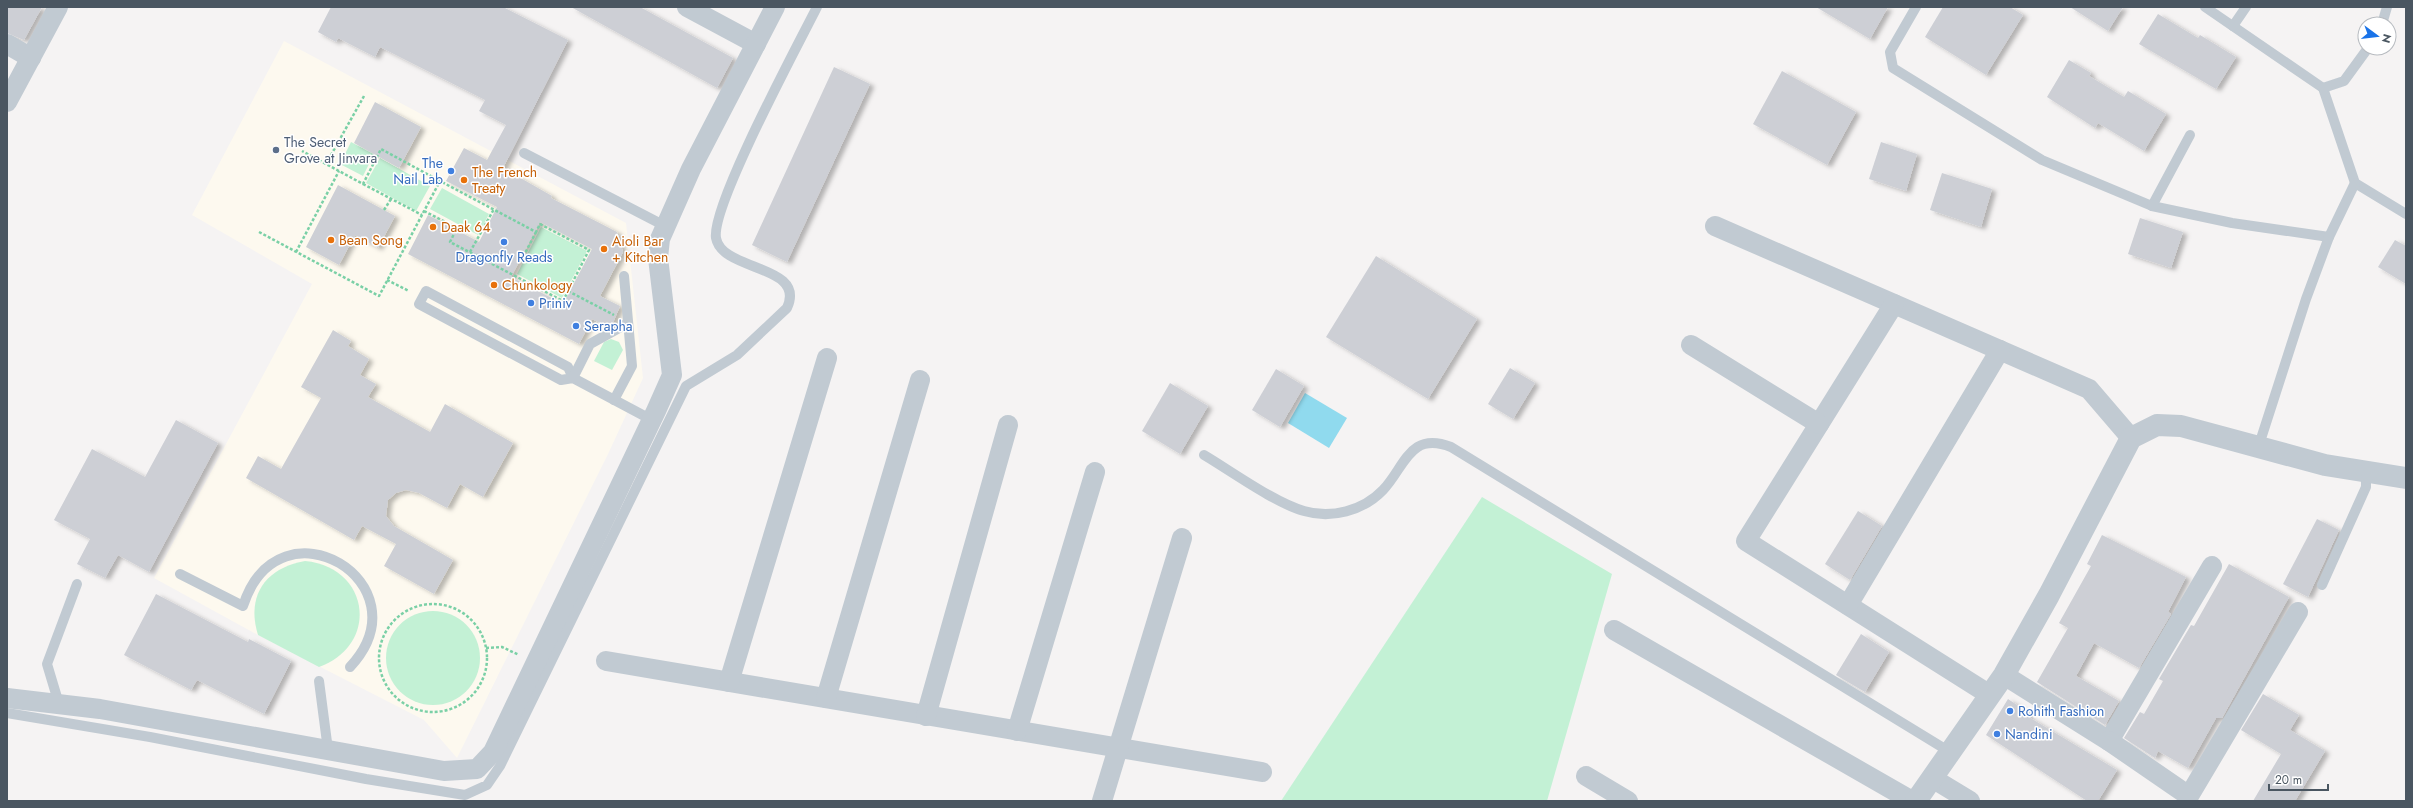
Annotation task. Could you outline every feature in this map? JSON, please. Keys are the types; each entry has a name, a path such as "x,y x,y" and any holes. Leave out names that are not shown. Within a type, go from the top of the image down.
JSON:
{"street":[{"path":"7,102 58,7"},
{"path":"687,7 756,44"},
{"path":"7,698 100,709 444,770 477,769 493,752 652,420 672,375 658,258 660,239 691,169 775,7"},
{"path":"7,44 31,58"},
{"path":"1716,226 2089,389 2131,438"},
{"path":"1894,304 1746,541 1990,695"},
{"path":"1691,345 1819,424"},
{"path":"1848,605 2000,350"},
{"path":"729,682 827,358"},
{"path":"826,698 920,380"},
{"path":"926,716 1008,425"},
{"path":"1916,801 2004,675 2049,595 2131,438 2157,425 2181,426 2325,465 2406,478"},
{"path":"1017,731 1095,472"},
{"path":"1102,801 1182,538"},
{"path":"2109,740 2212,566"},
{"path":"2004,675 2109,740 2193,798 2298,612"},
{"path":"1614,630 1912,801"},
{"path":"606,661 1262,772"},
{"path":"1586,776 1628,801"},
{"path":"1932,778 1970,801"}],"lane":[{"path":"7,713 150,737 366,779 465,795 487,785 508,752 686,386 736,355 787,308 791,300 792,295 788,286 780,278 733,257 720,246 716,238 717,223 742,160 817,7"},
{"path":"1916,7 1890,52 1893,68 2042,160 2152,206 2232,223 2329,237"},
{"path":"2205,7 2323,88 2355,183 2406,214"},
{"path":"2232,26 2246,7"},
{"path":"2323,88 2344,81 2362,56"},
{"path":"2152,206 2190,135"},
{"path":"524,154 665,226"},
{"path":"2258,448 2306,299 2329,237 2355,183"},
{"path":"614,400 632,366 624,276"},
{"path":"573,378 568,367 426,291 422,297 419,304 560,380 573,378 652,420"},
{"path":"573,378 590,344 628,323"},
{"path":"1204,454 1291,506 1317,514 1331,514 1358,507 1371,500 1382,490 1403,459 1416,448 1431,443 1451,447 1950,752"},
{"path":"2322,585 2366,487 2366,472"},
{"path":"180,574 243,606 254,581 273,562 298,553 325,555 338,560 359,578 371,603 372,617 367,644 350,667"},
{"path":"58,704 47,664 77,584"},
{"path":"319,682 328,750"}],"path":[{"path":"326,164 364,96"},
{"path":"362,184 381,149 536,232"},
{"path":"302,151 422,215"},
{"path":"296,252 338,171"},
{"path":"259,232 379,296 440,181"},
{"path":"384,210 391,199"},
{"path":"470,252 475,246 494,209"},
{"path":"424,211 457,228 450,242 563,301 589,250 540,224 521,261"},
{"path":"387,280 422,297"},
{"path":"568,291 628,323"},
{"path":"424,604 450,606 462,612 481,632 486,648 486,669 475,692 455,708 443,711 418,710 396,697 388,687 380,663 384,637 390,626 400,616 411,609 424,604"},
{"path":"486,648 502,647 535,664"}],"shaded area":[{"path":"284,41 626,223 643,378 609,452 457,758 424,720 258,635 154,578 312,284 192,215"}],"green space":[{"path":"351,142 374,154 363,176 340,164"},
{"path":"380,158 430,186 416,211 366,183"},
{"path":"442,188 489,214 478,235 430,209"},
{"path":"541,227 587,251 562,298 517,274"},
{"path":"611,339 619,342 623,350 612,370 594,361 604,342"},
{"path":"1482,497 1612,574 1547,801 1281,801"},
{"path":"305,561 327,566 343,577 354,591 359,608 359,625 352,642 339,656 319,667 258,635 255,621 257,596 269,577 279,570"},
{"path":"433,611 451,614 466,625 477,640 480,658 477,676 466,691 451,702 433,705 415,702 400,691 389,676 386,658 389,640 400,625 415,614"}],"water":[{"path":"1305,393 1347,418 1329,448 1288,423"}],"building":[{"path":"7,7 42,7 24,40 7,33"},
{"path":"331,7 503,7 568,40 503,168 552,196 551,198 617,232 623,252 600,296 620,306 612,325 608,327 592,319 579,344 408,254 428,215 479,242 497,207 446,181 464,148 487,160 506,125 479,111 485,100 380,47 375,57 338,38 336,42 318,32","holes":["540,222 592,249 563,304 511,277"]},
{"path":"571,7 640,7 733,58 717,88"},
{"path":"1816,7 1888,7 1870,39"},
{"path":"1943,7 2010,7 2023,15 1986,75 1925,37"},
{"path":"2070,7 2123,7 2108,31"},
{"path":"2158,14 2198,38 2200,35 2236,57 2216,89 2139,44"},
{"path":"2069,60 2091,73 2089,76 2124,97 2128,91 2166,114 2144,151 2098,123 2095,128 2047,97"},
{"path":"834,67 870,84 787,262 752,245"},
{"path":"1782,71 1856,112 1827,165 1753,124"},
{"path":"375,102 421,127 399,168 354,143"},
{"path":"1881,142 1917,154 1906,191 1869,179"},
{"path":"1942,173 1992,189 1981,227 1930,210"},
{"path":"338,185 395,216 378,248 355,235 339,265 306,247"},
{"path":"2140,218 2183,232 2171,268 2128,254"},
{"path":"2395,240 2406,246 2406,284 2378,267"},
{"path":"1376,256 1477,319 1428,399 1326,337"},
{"path":"333,330 351,341 348,346 369,359 360,375 376,384 368,397 430,432 445,404 513,443 483,497 460,484 447,508 419,493 406,490 396,493 388,500 386,516 394,526 453,560 434,594 384,566 396,544 362,526 354,540 246,478 258,456 281,469 321,398 301,387"},
{"path":"1510,368 1535,383 1513,419 1488,404"},
{"path":"1276,369 1304,386 1280,427 1252,410"},
{"path":"1170,383 1208,406 1180,454 1142,431"},
{"path":"176,420 218,443 149,572 118,555 105,578 77,564 90,539 54,520 92,449 145,477"},
{"path":"1858,511 1882,526 1850,580 1825,564"},
{"path":"2317,519 2339,530 2308,597 2283,584"},
{"path":"2102,535 2186,577 2168,612 2171,614 2139,668 2094,643 2076,676 2119,701 2105,725 2037,682 2068,628 2059,623 2091,566 2087,564"},
{"path":"2229,564 2289,597 2222,718 2216,718 2188,768 2158,751 2155,758 2124,738 2140,712 2144,714 2163,681 2159,679 2191,625 2194,626"},
{"path":"156,594 248,642 249,639 291,661 264,714 197,680 191,690 124,655"},
{"path":"1861,634 1889,652 1865,692 1836,675"},
{"path":"2263,694 2299,715 2290,730 2325,751 2295,801 2253,801 2281,754 2241,730"},
{"path":"2008,699 2029,713 2027,716 2117,770 2098,801 2087,801 1986,735"}],"place":[{"name":"The Secret Grove at Jinvara","path":"276,150"},
{"name":"The Nail Lab","path":"451,171"},
{"name":"The French Treaty","path":"464,180"},
{"name":"Daak 64","path":"433,227"},
{"name":"Bean Song","path":"331,240"},
{"name":"Dragonfly Reads","path":"504,242"},
{"name":"Aioli Bar + Kitchen","path":"604,249"},
{"name":"Chunkology","path":"494,285"},
{"name":"Priniv","path":"531,303"},
{"name":"Serapha","path":"576,326"},
{"name":"Rohith Fashion","path":"2010,711"},
{"name":"Nandini","path":"1997,734"}]}
